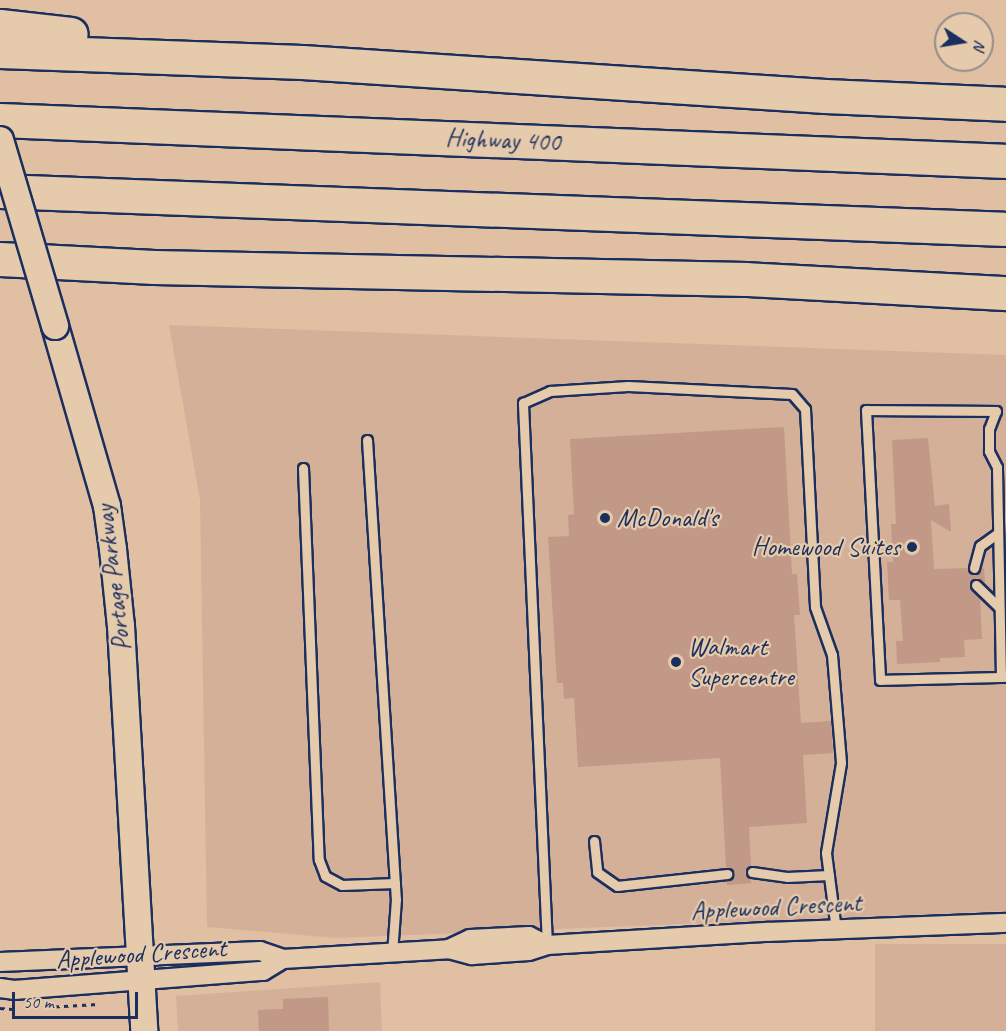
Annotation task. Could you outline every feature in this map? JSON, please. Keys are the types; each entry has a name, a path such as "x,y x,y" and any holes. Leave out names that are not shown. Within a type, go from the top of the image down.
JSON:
{"highway":[{"path":"0,26 302,62"},
{"path":"0,51 302,62 825,96 1006,105"},
{"name":"Highway 400","path":"0,120 1006,161"},
{"path":"0,191 1006,229"},
{"path":"0,259 154,267 746,279 1006,293"},
{"path":"0,278 154,267"}],"street":[{"name":"Portage Parkway","path":"0,140 107,506 121,626 144,1031"},
{"name":"Applewood Crescent","path":"0,962 263,971 283,959 449,949 472,956 529,951 548,945 1006,923"},
{"name":"Applewood Crescent","path":"0,988 14,990 140,968"}],"lane":[{"path":"548,945 523,403 550,391 628,386 792,394 805,409 815,607 832,655 841,763 826,853 836,930"},
{"path":"996,411 989,429 989,451 997,467 999,607 1003,677 880,680 866,410 1006,411"},
{"path":"367,440 395,883 392,953"},
{"path":"303,468 319,860 325,876 342,885 395,883"},
{"path":"974,568 980,546 998,533"},
{"path":"976,585 999,607"},
{"path":"594,841 597,872 617,886 727,874"},
{"path":"752,872 787,877 829,875"}],"shaded area":[{"path":"169,325 1006,355 1006,911 336,938 207,927 200,500"},
{"path":"875,944 1006,944 1006,1031 875,1031"},
{"path":"380,982 382,1031 178,1031 176,996"}],"building":[{"name":"Walmart Supercentre","path":"784,427 792,574 797,574 800,615 794,615 801,723 831,721 833,753 803,755 807,823 749,827 751,865 745,872 752,883 727,885 727,881 734,874 726,867 720,758 578,767 574,698 564,699 563,683 557,683 548,537 569,536 568,515 574,514 570,439"},
{"name":"Homewood Suites","path":"928,438 935,506 949,504 951,532 931,520 934,569 967,568 975,575 984,567 985,584 977,578 969,584 980,598 982,639 964,640 965,657 940,658 940,662 897,664 896,641 903,641 900,600 889,600 887,562 893,562 891,524 896,524 892,440"},
{"path":"328,997 329,1031 259,1031 258,1010 283,1009 283,999"}],"place":[{"name":"McDonald's","path":"605,518"},
{"name":"Homewood Suites","path":"912,547"},
{"name":"Walmart Supercentre","path":"676,662"}]}
